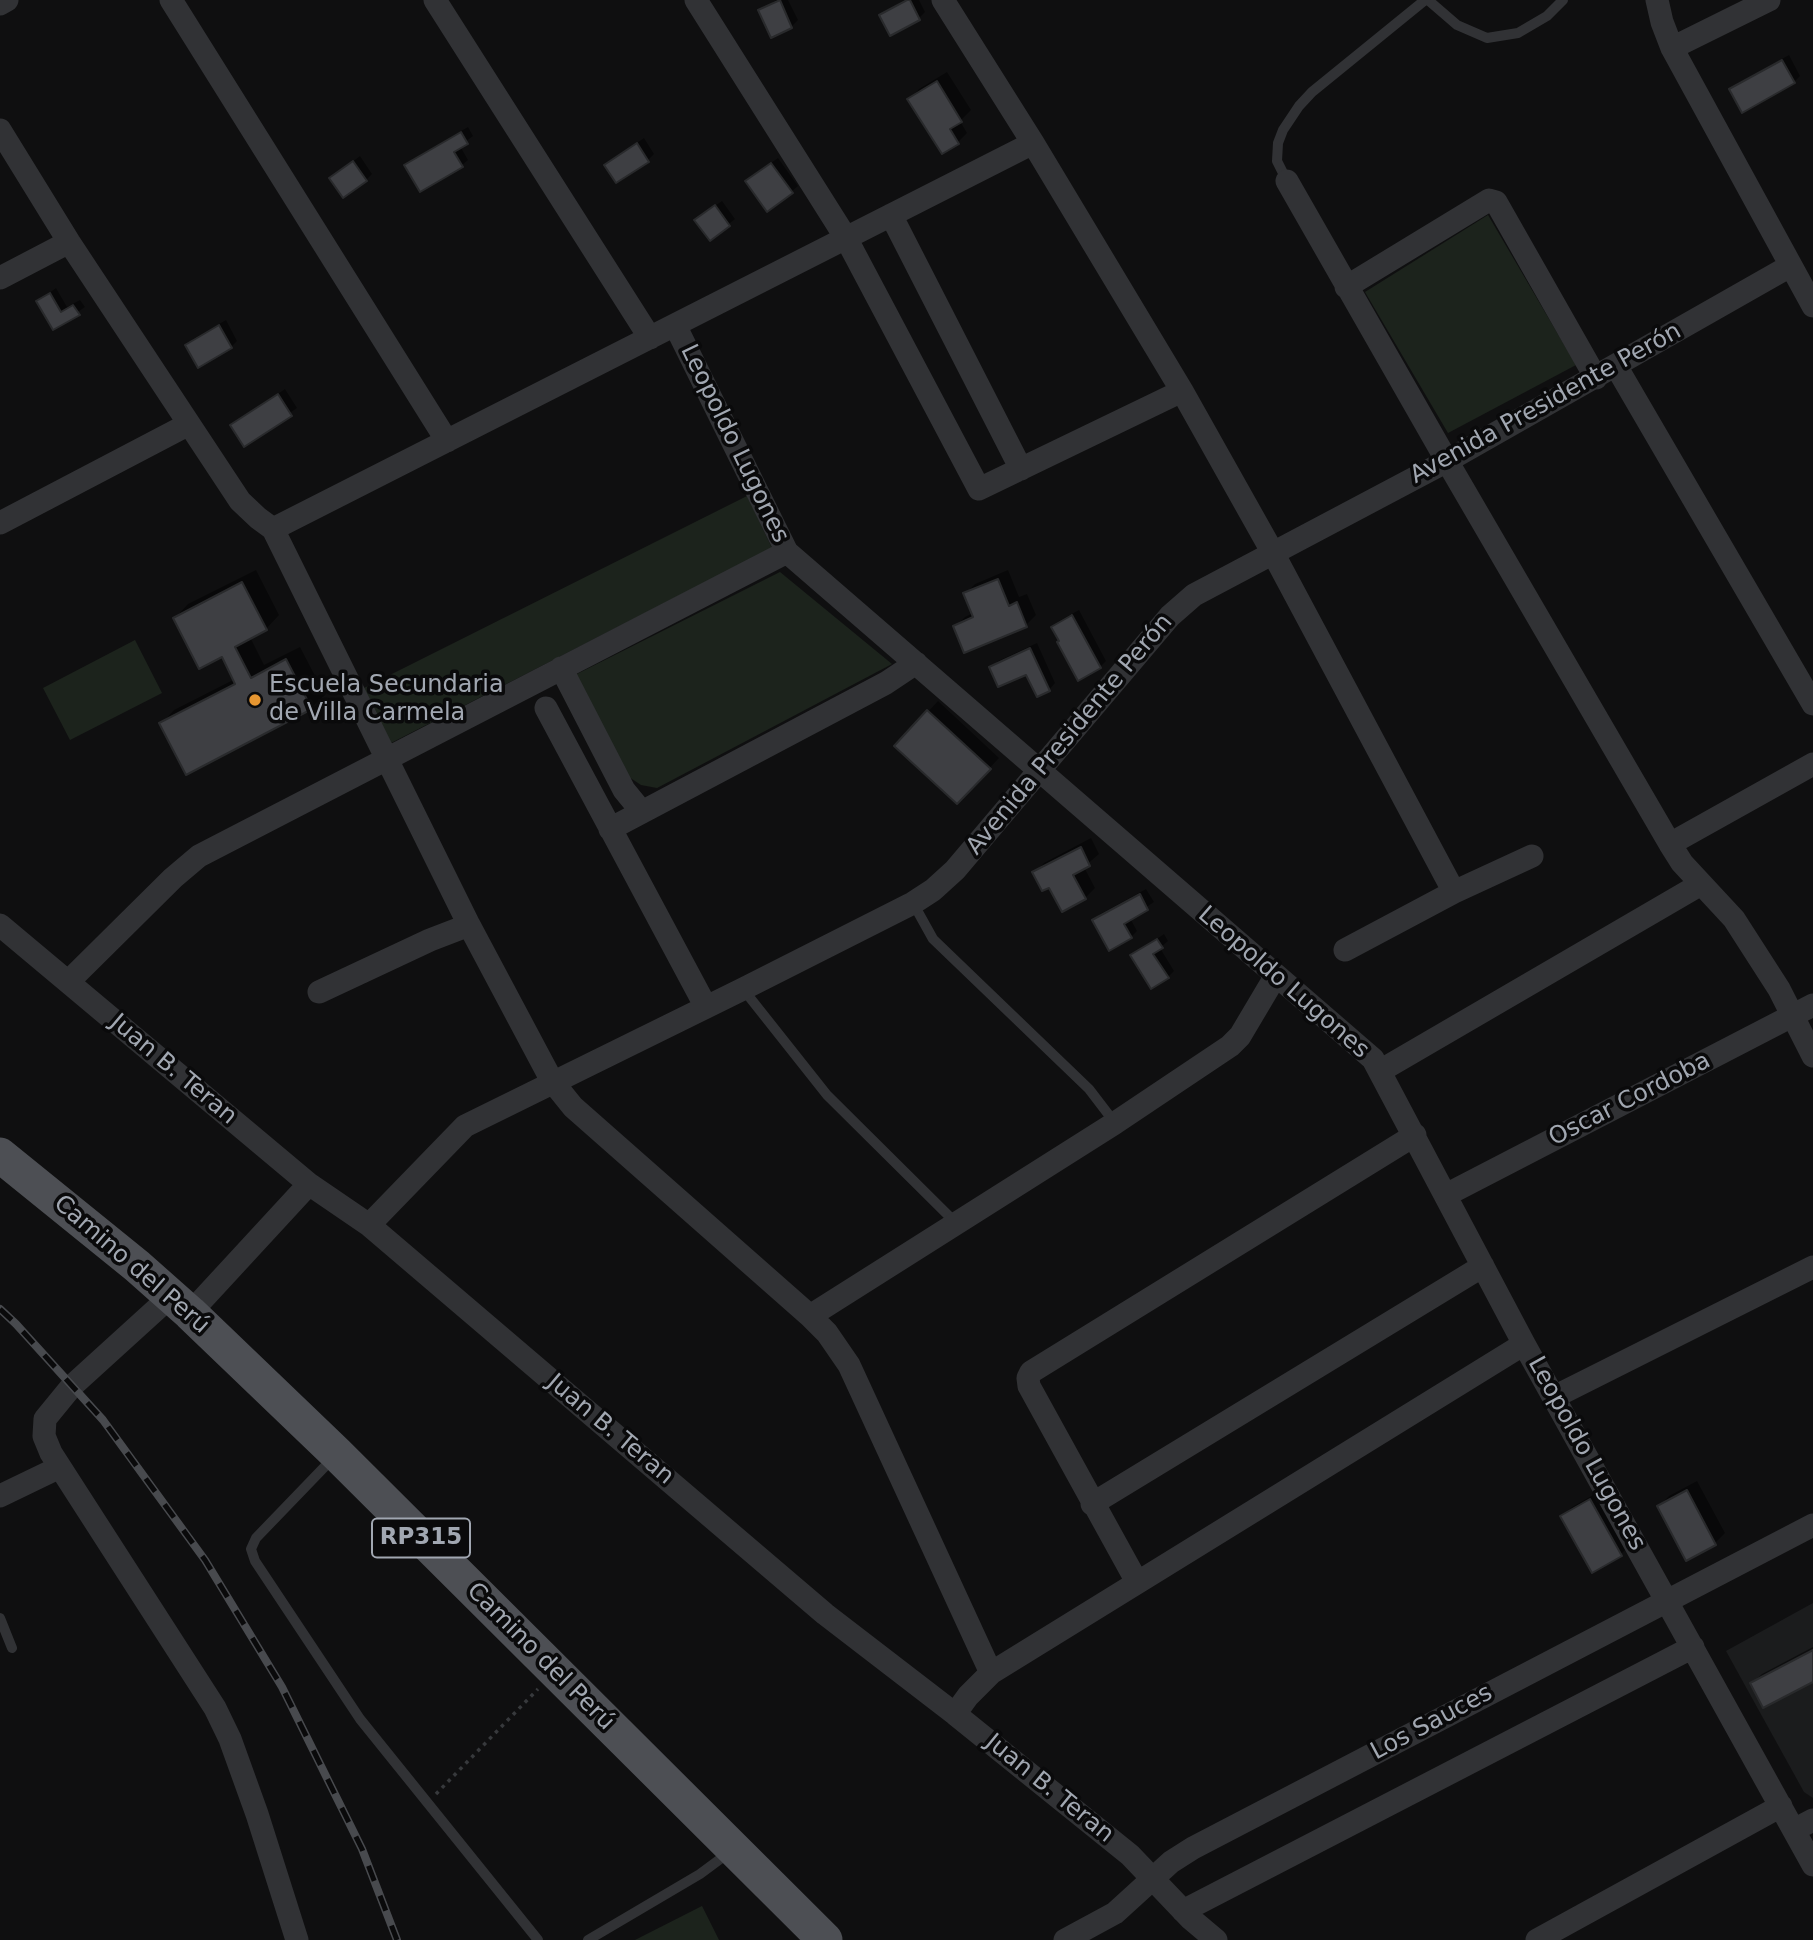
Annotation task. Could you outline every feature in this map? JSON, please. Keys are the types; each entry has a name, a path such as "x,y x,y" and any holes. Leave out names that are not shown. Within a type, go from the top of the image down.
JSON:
{"main road":[{"name":"Camino del Perú","path":"0,1155 137,1266 337,1454 825,1940"}],"street":[{"path":"0,4 7,0"},
{"path":"171,0 447,440"},
{"path":"435,0 650,338"},
{"path":"696,0 846,238 979,489 1182,391"},
{"path":"943,0 1182,391 1273,553 1454,892"},
{"path":"1657,0 1672,48 1801,275 1813,306"},
{"path":"1672,48 1769,0"},
{"path":"0,130 69,242 240,501 274,529 469,925 552,1081 573,1107 827,1332 859,1382 991,1673"},
{"path":"274,529 1032,143"},
{"path":"1287,181 1670,844 1682,863 1734,919 1779,989 1813,1056"},
{"path":"1346,287 1489,200 1496,202 1596,377"},
{"path":"891,215 1021,468"},
{"path":"0,278 69,242"},
{"name":"Avenida Presidente Perón","path":"369,1225 465,1126 743,989 913,903 933,890 955,870 1170,616 1194,595 1447,461 1616,366 1801,275"},
{"name":"Leopoldo Lugones","path":"675,325 787,552 1040,769 1275,977 1363,1049 1380,1071 1524,1344 1781,1806 1803,1825 1813,1865"},
{"path":"1616,366 1813,704"},
{"path":"0,523 189,424"},
{"path":"68,982 173,878 199,856 787,552"},
{"path":"610,829 886,683 916,663"},
{"path":"561,668 624,790 642,811"},
{"path":"546,708 706,1007"},
{"path":"1670,844 1813,764"},
{"path":"1345,950 1454,892 1532,856"},
{"path":"1380,1071 1702,884"},
{"name":"Juan B. Teran","path":"0,925 309,1184 369,1225 825,1614 955,1714 1130,1855 1183,1911 1216,1940"},
{"path":"319,992 430,940 469,925"},
{"path":"810,1316 1230,1046 1240,1036 1275,977"},
{"name":"Oscar Cordoba","path":"1446,1195 1813,1006"},
{"path":"1138,1582 1028,1386 1031,1372 1415,1135"},
{"path":"297,1940 257,1814 230,1739 215,1708 60,1467 44,1436 45,1419 72,1386 180,1305 309,1184"},
{"path":"1092,1504 1483,1266"},
{"path":"1555,1398 1813,1267"},
{"path":"955,1714 968,1696 991,1673 1524,1344"},
{"path":"0,1496 60,1467"},
{"name":"Los Sauces","path":"1065,1940 1115,1913 1171,1862 1193,1848 1813,1525"},
{"path":"1183,1911 1693,1647"},
{"path":"1538,1940 1781,1806"}],"lane":[{"path":"1287,181 1277,161 1278,143 1299,106 1312,92 1426,0 1457,26 1487,38 1518,33 1547,16 1563,0"},
{"path":"913,903 933,939 1089,1089 1115,1122"},
{"path":"743,989 827,1096 955,1222"},
{"path":"337,1454 256,1538 251,1549 255,1561 360,1719 538,1940"},
{"path":"0,1618 12,1648"},
{"path":"587,1940 700,1874 734,1849"}],"path":[{"path":"428,1803 554,1672"}],"shaded area":[{"path":"1488,215 1576,365 1448,433 1365,292"},
{"path":"747,496 772,548 391,743 362,689"},
{"path":"780,572 892,664 657,788 641,785 629,777 575,675"},
{"path":"135,640 162,693 70,740 43,688"},
{"path":"1813,1603 1813,1798 1804,1792 1726,1651"},
{"path":"702,1906 719,1940 635,1940"}],"building":[{"path":"780,0 792,28 771,38 758,10"},
{"path":"910,0 920,20 890,36 879,15"},
{"path":"1782,60 1795,83 1742,113 1729,89"},
{"path":"937,81 962,122 950,129 959,144 942,154 907,99"},
{"path":"461,132 468,144 454,152 463,167 420,192 404,165"},
{"path":"637,143 649,162 616,183 604,165"},
{"path":"353,161 367,181 343,198 329,178"},
{"path":"771,163 793,193 767,212 745,181"},
{"path":"715,205 730,226 710,241 694,220"},
{"path":"50,293 61,312 73,305 80,315 53,330 36,301"},
{"path":"219,325 232,348 198,368 185,345"},
{"path":"278,394 292,416 244,447 230,425"},
{"path":"998,579 1009,606 1017,602 1027,627 964,653 953,626 973,617 963,593"},
{"path":"242,582 267,630 235,647 251,678 286,659 312,709 186,775 159,723 235,684 222,657 199,669 173,618"},
{"path":"1072,615 1101,668 1078,681 1051,627"},
{"path":"1030,648 1050,691 1037,697 1026,675 998,687 989,667"},
{"path":"927,710 991,769 957,804 894,746"},
{"path":"1081,847 1090,866 1073,875 1086,899 1062,912 1049,888 1042,891 1032,872"},
{"path":"1140,894 1148,910 1124,924 1132,938 1109,951 1092,920"},
{"path":"1157,939 1163,948 1153,954 1169,978 1151,989 1130,955"},
{"path":"1687,1490 1716,1545 1686,1561 1657,1506"},
{"path":"1590,1499 1622,1556 1592,1573 1560,1516"},
{"path":"1813,1650 1813,1682 1763,1708 1750,1683"}],"railway":[{"path":"0,1309 103,1420 205,1560 282,1687 362,1849 397,1940"}],"place":[{"name":"Escuela Secundaria de Villa Carmela","path":"255,700"}]}
